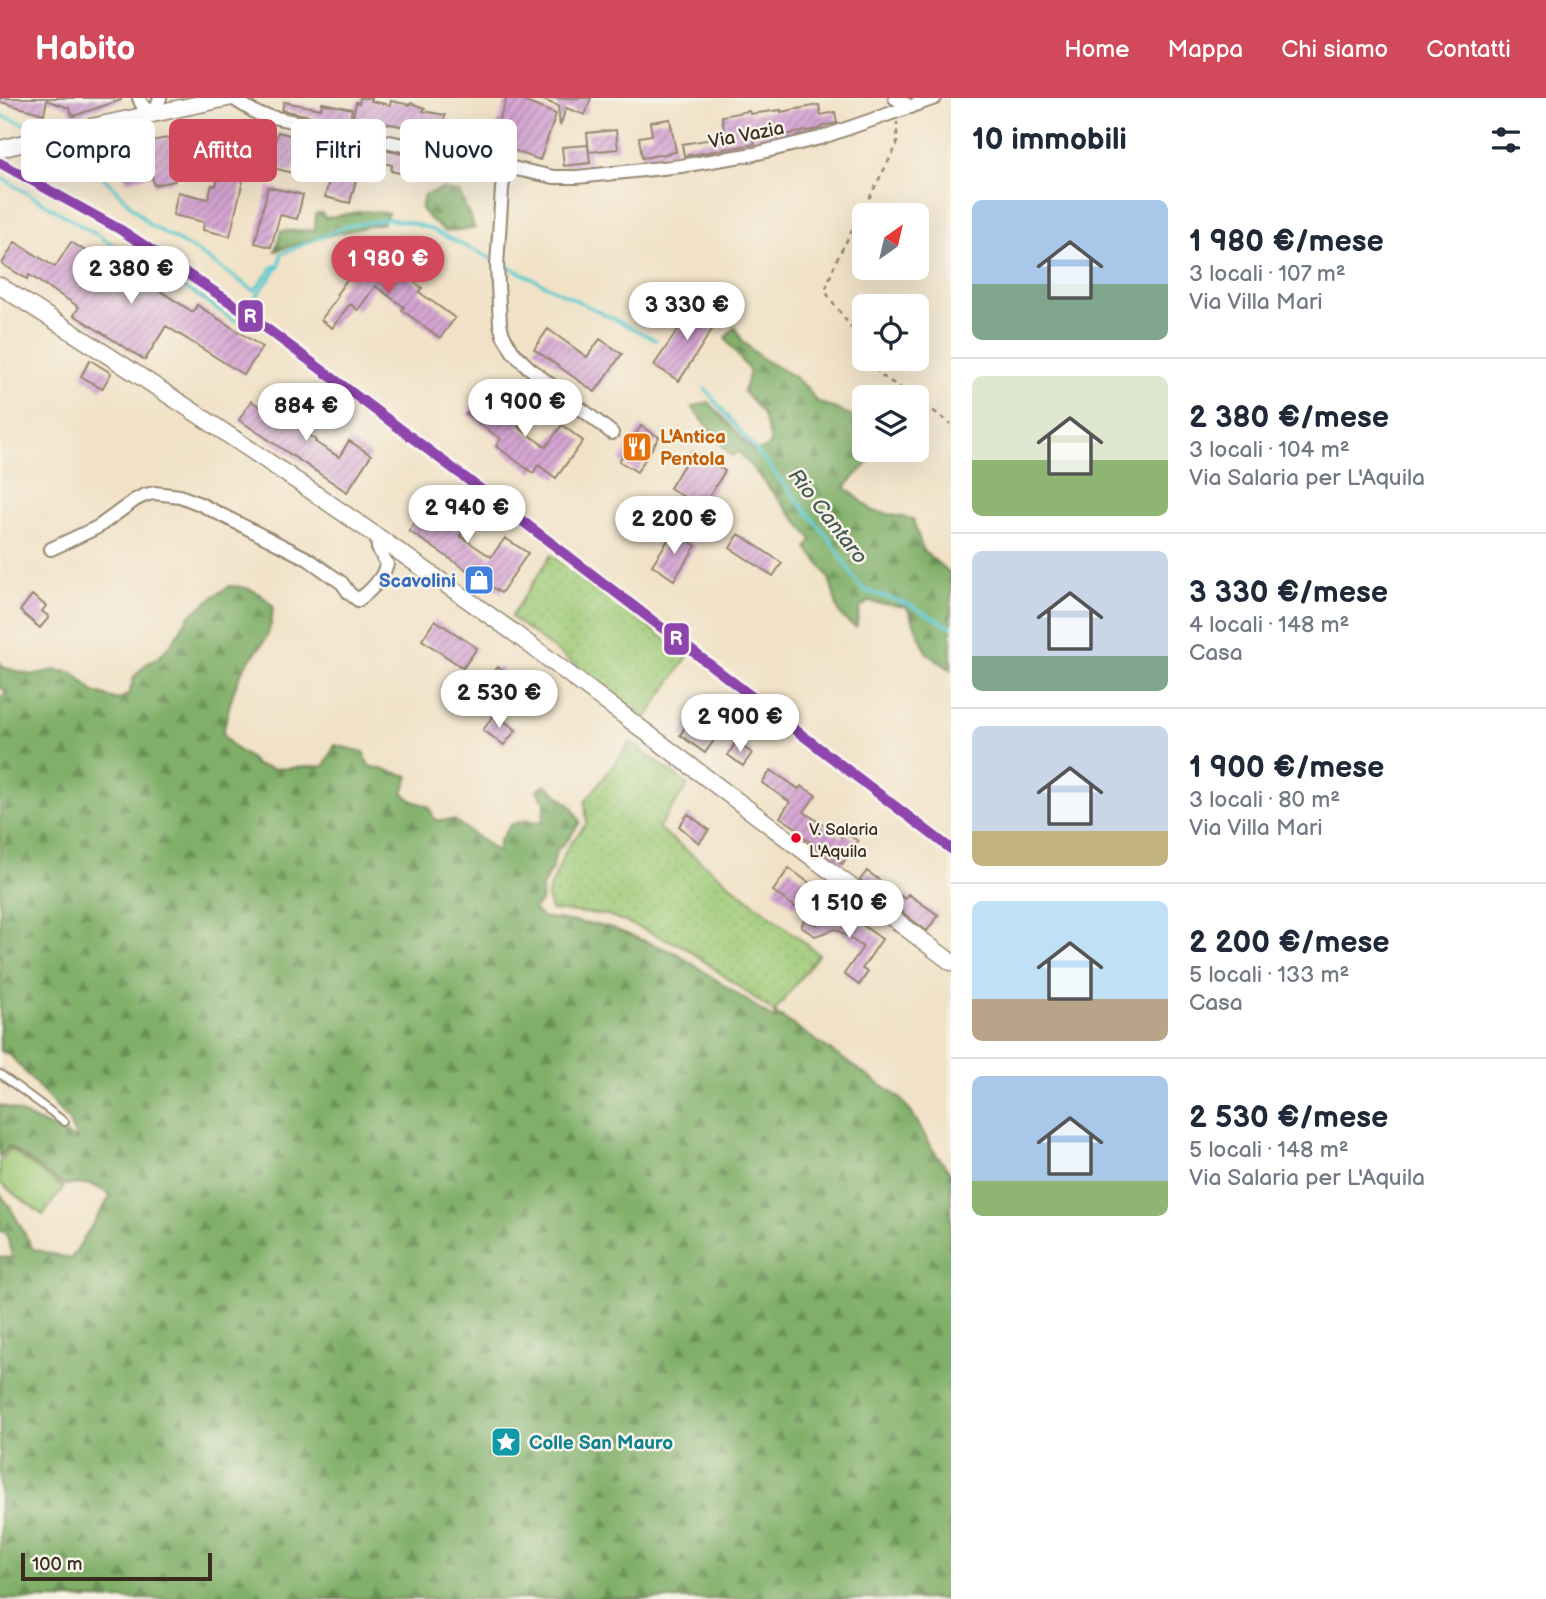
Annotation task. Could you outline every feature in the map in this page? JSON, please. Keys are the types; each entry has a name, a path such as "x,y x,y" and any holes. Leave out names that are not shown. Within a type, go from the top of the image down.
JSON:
{"main road":[{"path":"129,119 230,98"},
{"path":"0,149 21,146"},
{"path":"0,160 21,153"},
{"path":"0,286 164,392 513,632 951,962"}],"street":[{"path":"138,98 153,114 160,98"},
{"path":"122,119 135,109 138,98"},
{"path":"173,98 200,104"},
{"name":"Via Vazia","path":"230,98 258,114 400,144"},
{"path":"895,98 911,107"},
{"name":"Via Vazia","path":"517,169 554,177 577,177 681,166 754,154 820,138 935,98"},
{"path":"503,182 497,265 503,335 513,352 528,367 612,433"},
{"path":"51,548 98,527 145,495 154,493 180,496 308,559 342,583 358,600 368,593 381,577 387,564 378,548 377,537"}],"lane":[{"path":"0,1074 65,1122"}],"path":[{"path":"852,329 825,290 836,261 897,145 897,112"},
{"path":"877,371 896,385"},
{"path":"929,408 951,424"}],"green space":[{"path":"442,189 459,192 475,228 446,232 424,213 421,209 424,195"},
{"path":"364,211 388,213 383,223 275,251 281,231 315,230 316,213 322,213 325,218"},
{"path":"735,327 743,342 763,359 793,376 807,388 816,401 852,416 852,462 868,462 845,487 873,511 913,519 923,551 951,576 951,670 927,653 907,607 868,602 860,608 856,627 842,616 827,575 807,548 812,539 739,452 731,456 692,407 709,402 754,452 767,448 771,440 762,413 743,391 750,372 725,338"},
{"path":"551,555 688,656 646,718 511,617"},
{"path":"230,586 254,591 273,606 267,636 238,680 223,733 232,746 255,765 273,769 324,766 335,745 364,752 369,766 409,776 403,792 411,800 429,807 435,820 454,820 498,852 499,842 510,825 526,820 542,823 545,802 537,790 546,785 572,807 580,822 556,851 552,869 542,887 541,902 533,909 542,917 609,927 678,954 774,1019 774,1012 900,1098 916,1119 929,1144 951,1174 951,1599 0,1599 0,1257 13,1258 6,1233 0,1231 0,1194 33,1249 71,1259 111,1195 91,1184 63,1185 9,1146 0,1157 0,1105 77,1140 69,1121 9,1054 0,1051 0,698 7,692 0,687 0,661 2,667 31,675 55,670 74,673 94,692 118,700 129,694 134,677 172,643 189,616"},
{"path":"631,742 688,785 658,828 819,954 774,1012 683,946 608,915 551,910 547,896 567,848 587,823 585,802"},
{"path":"10,1149 63,1188 43,1215 0,1183 0,1162"}],"building":[{"path":"0,98 121,100 73,116 69,108 47,100 44,114 0,102"},
{"path":"360,98 372,98 371,101 390,105 391,101 411,103 425,108 423,111 445,115 444,119 400,119 400,126 386,123 386,119 353,117 356,102 359,103"},
{"path":"507,98 527,98 525,102 556,114 540,160 517,152 517,119 499,119"},
{"path":"541,98 591,98 585,115 566,108 560,126 558,106"},
{"path":"284,102 321,109 322,103 352,109 350,119 325,119 282,110"},
{"path":"819,105 821,115 835,112 837,123 819,129 754,140 755,144 684,156 682,144 725,137 722,116 749,111 750,114 781,112"},
{"path":"670,119 676,152 642,158 639,137 652,135 650,122"},
{"path":"616,130 618,149 589,152 587,133"},
{"path":"278,132 291,135 291,172 277,169"},
{"path":"169,137 170,182 154,185 155,182 155,140"},
{"path":"588,145 590,163 564,166 562,147"},
{"path":"386,151 400,153 400,173 391,171 392,165 386,164"},
{"path":"217,182 243,182 230,236 203,230 204,222 173,215 178,192 208,199 212,185 216,186"},
{"path":"329,182 356,182 350,203 325,197"},
{"path":"268,187 303,195 297,219 280,215 271,247 255,243"},
{"path":"15,242 55,267 71,242 108,265 111,260 193,312 197,305 262,347 244,375 166,326 145,360 74,315 79,307 29,275 27,279 2,264"},
{"path":"363,257 381,270 387,262 422,288 419,292 455,318 440,338 375,286 358,310 350,304 332,328 321,320"},
{"path":"697,302 720,317 679,381 654,365"},
{"path":"548,329 587,357 600,339 622,354 595,392 534,349"},
{"path":"90,360 111,373 102,389 81,376"},
{"path":"482,393 522,421 518,427 546,447 562,425 583,441 556,478 538,465 533,473 496,446 501,439 466,414"},
{"path":"285,398 307,412 297,428 316,440 315,442 339,457 349,441 371,455 347,492 239,420 251,401 274,415"},
{"path":"641,426 659,437 637,472 619,461"},
{"path":"692,451 725,471 702,508 670,488"},
{"path":"450,496 475,513 460,536 491,557 505,538 528,553 501,593 409,531 426,506 438,514"},
{"path":"674,531 696,546 674,580 652,565"},
{"path":"739,534 782,563 773,576 730,548"},
{"path":"32,595 46,606 42,611 49,617 40,628 20,611"},
{"path":"435,620 477,648 463,668 422,640"},
{"path":"498,667 521,685 506,705 482,686"},
{"path":"447,679 469,697 463,705 440,687"},
{"path":"695,712 721,730 705,753 680,735"},
{"path":"495,714 516,730 504,745 483,730"},
{"path":"736,742 752,753 743,766 728,755"},
{"path":"771,770 799,789 801,786 816,795 804,812 841,837 845,833 858,841 842,864 780,817 790,802 762,783"},
{"path":"688,814 709,830 699,843 679,826"},
{"path":"789,868 812,885 795,907 773,891"},
{"path":"867,871 905,899 908,894 938,915 927,931 860,880"},
{"path":"840,909 882,939 862,969 868,972 859,985 844,974 863,947 836,929 815,936 801,927 805,918 816,925 833,918"}],"waterway":[{"name":"Rio Cantaro","path":"0,115 21,123"},
{"name":"Rio Cantaro","path":"0,177 196,294 233,320 238,320"},
{"name":"Rio Cantaro","path":"108,182 150,225 198,252 253,290 273,267 280,264 281,254 347,226 389,219 428,228 494,260"},
{"name":"Rio Cantaro","path":"501,263 656,340"},
{"name":"Rio Cantaro","path":"248,307 279,266"},
{"name":"Rio Cantaro","path":"705,389 832,542 864,590 910,605 951,627"}],"transit line":[{"name":"R","path":"0,163 121,230 242,310 951,849"}],"place":[{"name":"L'Antica Pentola","path":"637,447"},
{"name":"Scavolini","path":"479,580"},
{"name":"V. Salaria L'Aquila","path":"796,838"},
{"name":"Colle San Mauro","path":"506,1442"}]}
